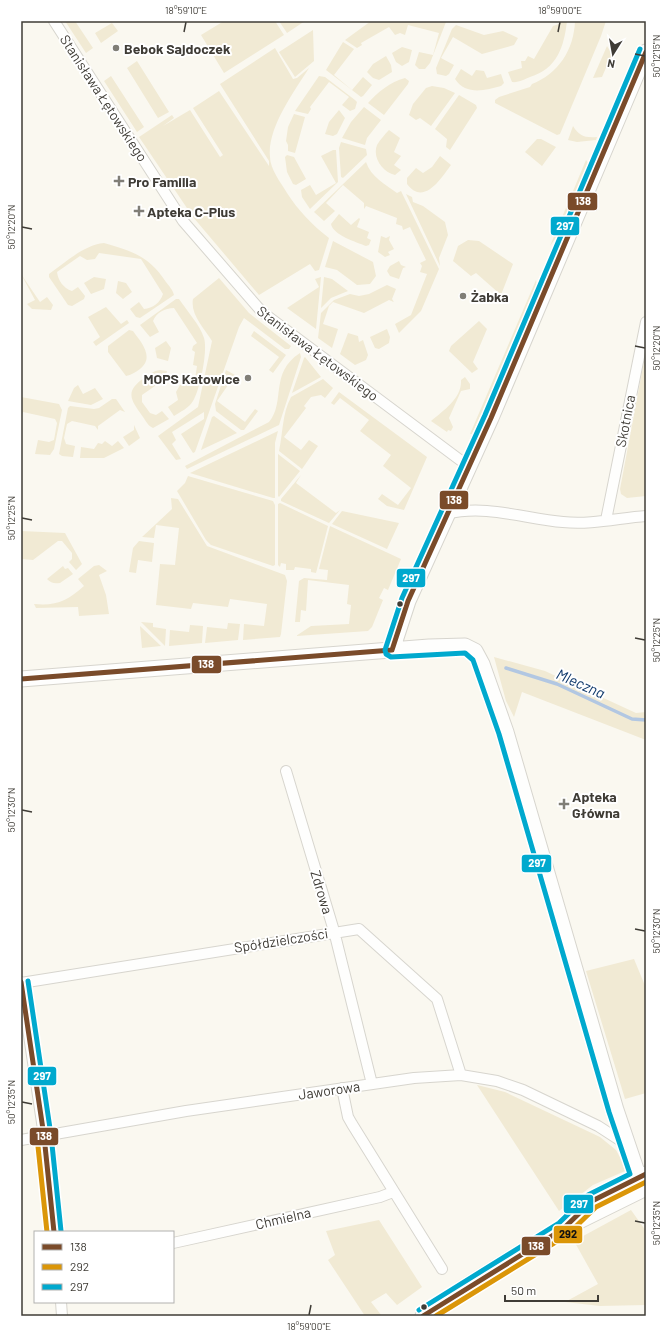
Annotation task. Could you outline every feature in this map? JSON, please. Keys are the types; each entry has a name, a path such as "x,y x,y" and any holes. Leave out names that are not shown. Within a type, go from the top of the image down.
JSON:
{"street":[{"name":"Stanisława Łętowskiego","path":"54,21 183,221 248,298 262,312 468,466"},
{"path":"392,650 408,601 491,418 646,52"},
{"name":"Skotnica","path":"606,520 646,322"},
{"path":"447,514 475,512 503,513 563,522 582,523 646,516"},
{"path":"21,679 458,646 471,647 479,656 506,732 625,1138 644,1182 563,1229 423,1316"},
{"name":"Zdrowa","path":"286,771 334,932 372,1084"},
{"name":"Spółdzielczości","path":"21,982 359,929 437,999 461,1075"},
{"path":"21,982 44,1136 54,1231"},
{"name":"Jaworowa","path":"21,1140 136,1118 414,1078 461,1075 497,1081 523,1090 598,1126 618,1138 625,1138"},
{"path":"342,1088 350,1120 393,1192 442,1269"},
{"name":"Chmielna","path":"174,1243 380,1197 393,1192"},
{"path":"61,1303 62,1316"}],"shaded area":[{"path":"65,21 75,21 93,48 86,53"},
{"path":"224,21 275,21 284,35 224,73 201,35"},
{"path":"279,21 305,21 287,33"},
{"path":"371,21 446,22 430,63 425,69 419,69 415,65 419,52 433,55 439,33 408,25 405,35 400,33 395,35 389,27 361,43 362,45 357,48 345,40"},
{"path":"559,21 567,21 566,31 558,56 553,63 547,69 539,73 519,81 512,82 508,72 522,68 521,61 525,61 528,56 534,59 553,26 559,24"},
{"path":"575,21 606,21 560,134 557,135 495,103 495,100 499,97 530,87 532,84 550,74 563,60 568,51 572,42"},
{"path":"112,23 118,31 101,43 95,33"},
{"path":"456,25 484,35 503,31 518,38 514,45 482,54 453,37 441,58 454,65 449,74 446,76 437,74 436,68 452,29"},
{"path":"313,30 314,61 295,77 279,52"},
{"path":"343,42 354,49 334,75 352,90 363,77 372,85 361,97 326,70"},
{"path":"607,46 612,54 602,77 593,78"},
{"path":"402,47 412,50 409,62 402,66 396,62 392,53"},
{"path":"275,48 293,79 297,78 309,68 289,99 277,122 270,146 270,162 279,180 296,205 311,223 329,238 319,270 315,271 310,264 259,295 193,217 139,137 172,115 174,118 163,126 190,110 220,157 223,155 193,108 219,91 269,166 269,161 220,84"},
{"path":"386,56 391,65 392,72 379,80 373,78 367,72 373,64"},
{"path":"137,61 169,112 158,118 127,68"},
{"path":"461,69 472,76 476,70 484,71 487,78 501,74 504,83 501,86 489,89 470,90 465,88 455,79"},
{"path":"111,76 144,127 137,132 104,81"},
{"path":"319,76 325,77 355,100 357,102 355,109 350,111 342,105 349,97 329,82 310,107 311,109 308,114 295,111"},
{"path":"405,78 409,81 408,84 384,115 368,103 385,88 394,82"},
{"path":"432,86 444,88 455,93 431,126 420,118 416,120 409,115 413,104 426,88"},
{"path":"459,95 476,105 477,108 450,150 446,147 447,139 435,129"},
{"path":"364,107 381,120 367,138 365,145 342,138 351,122"},
{"path":"339,110 345,118 337,134 333,136 325,134 329,122"},
{"path":"294,114 305,117 295,153 288,151 286,141 288,127"},
{"path":"573,126 580,134 586,137 597,137 596,140 577,142 568,140"},
{"path":"389,130 400,138 394,152 401,156 394,165 401,170 395,175 383,168 376,155 377,145"},
{"path":"537,139 541,139 556,147 542,166 525,152"},
{"path":"341,142 366,149 367,155 343,178 341,177 339,148"},
{"path":"336,150 338,182 310,209 302,197 301,190 310,185 316,195 336,183 321,156"},
{"path":"287,155 294,157 306,179 296,185 293,184 287,172 285,157"},
{"path":"440,156 451,165 443,176 432,188 426,191 420,192 413,190 407,184 407,178 416,168 423,173 432,167"},
{"path":"586,160 588,163 557,236 550,246"},
{"path":"366,162 371,172 379,180 397,193 401,191 439,269 421,311 399,333 395,324 411,315 427,274 420,272 422,266 420,263 426,260 410,227 403,230 402,226 396,224 397,218 366,206 364,209 364,203 343,185 326,203 335,211 324,221 314,212"},
{"path":"406,194 412,197 413,202 423,206 445,222 448,235 439,258 440,266"},
{"path":"339,214 351,225 359,218 360,219 357,227 369,232 367,238 371,240 369,245 366,246 336,232 331,224"},
{"path":"381,236 386,238 390,236 389,240 394,249 388,252 390,255 385,257 378,252"},
{"path":"468,240 479,241 513,264 501,295 476,273 471,276 453,261 458,246"},
{"path":"333,241 373,262 376,276 370,284 357,285 337,270 325,267"},
{"path":"104,243 131,252 146,260 160,273 174,295 140,318 136,317 130,309 139,302 144,309 150,308 158,302 163,294 141,259 99,253 95,259 87,260 80,256 57,272 58,278 66,288 72,291 78,287 85,296 84,299 72,306 68,305 49,277 49,274 69,259 89,247"},
{"path":"399,261 401,265 406,267 403,268 399,279 390,276 387,271 390,266"},
{"path":"21,274 40,302 47,297 53,305 51,310 32,309 27,304 35,300"},
{"path":"94,277 106,279 104,289 91,294 84,283"},
{"path":"321,277 316,329 287,308 319,287 315,279"},
{"path":"324,277 332,279 348,291 331,298 321,308"},
{"path":"219,278 249,313 291,346 289,349 285,349 244,318 239,327 195,452 193,453 181,434 204,419 204,412 172,432 176,440 172,444 181,459 176,460 158,436 198,407 212,341 196,315 193,299"},
{"path":"536,280 537,285 480,417 472,434 470,434"},
{"path":"118,281 126,283 132,292 123,299 116,293"},
{"path":"387,285 396,289 392,299 394,302 389,300 364,313 333,302 329,306 323,324 338,329 332,348 318,338 321,313 334,300 350,294 359,296 369,294"},
{"path":"176,299 179,299 200,328 204,338 205,351 203,370 196,396 189,406 174,416 168,407 178,400 176,392 180,385 194,386 197,366 193,365 195,352 192,350 193,346 197,343 174,308 164,310 156,316 153,321 159,332 150,337 140,325"},
{"path":"106,307 121,324 127,320 129,323 96,346 93,342 100,337 88,317"},
{"path":"479,321 487,329 473,362 478,369 472,373 449,351 451,346"},
{"path":"387,329 390,337 389,343 379,349 375,348 370,337"},
{"path":"129,330 133,331 143,345 146,360 140,369 126,376 108,352 108,346"},
{"path":"254,331 286,355 273,373 269,370 279,357 251,336"},
{"path":"348,333 358,336 359,342 363,340 368,355 366,360 355,365 340,354"},
{"path":"166,341 171,348 168,361 157,358 155,348"},
{"path":"646,351 646,496 627,498 621,494 620,489"},
{"path":"300,353 301,357 279,425 187,469 185,466 269,422 277,406 279,388 284,369 290,361"},
{"path":"305,357 321,377 292,393 304,358"},
{"path":"160,370 167,371 165,379 142,395 142,402 150,413 156,415 162,411 169,419 153,428 147,423 135,406 132,392 138,383 144,378 153,372"},
{"path":"226,370 235,375 217,401 245,422 255,409 258,411 244,430 241,430 216,411 215,404"},
{"path":"465,377 470,384 470,389 461,391 449,418 453,427 451,431 448,430 447,432 431,421 455,398 461,386 461,380"},
{"path":"323,379 333,388 325,398 321,395 311,397 304,406 306,408 284,437 301,450 309,440 318,446 302,469 279,451 284,417 291,397"},
{"path":"78,385 83,394 95,388 103,399 91,405 68,401 74,388"},
{"path":"339,392 427,457 404,510 387,506 378,499 382,494 398,505 411,488 383,466 391,455 360,431 369,420 340,398 334,405 331,403"},
{"path":"21,397 59,404 62,410 54,449 50,455 35,454 38,440 49,442 54,440 57,423 55,419 23,412 21,416"},
{"path":"112,399 116,399 125,412 120,410 98,426 98,430 95,426 72,421 67,424 64,438 66,444 75,446 73,457 62,456 59,454 68,408 70,406 94,409 99,408"},
{"path":"214,416 237,433 201,450 212,417"},
{"path":"134,425 140,438 129,446 123,437 134,430"},
{"path":"278,431 275,443 275,498 190,473"},
{"path":"105,441 112,446 118,441 124,448 104,458 80,458 81,447 94,449 98,443 102,444"},
{"path":"278,454 300,471 279,497 278,496"},
{"path":"301,475 296,483 336,513 340,510 329,523 281,501 281,499"},
{"path":"188,476 273,501 275,505 275,565 273,566 211,545 206,540 177,491 185,483"},
{"path":"171,498 178,499 207,546 285,575 287,581 280,637 243,640 244,624 264,626 267,604 230,599 228,607 193,603 191,609 156,605 160,564 175,565 179,528 156,525 154,538 142,537 172,509"},
{"path":"280,503 328,526 316,573 311,572 311,569 295,567 294,570 286,570 286,564 281,563 280,567 278,565 278,504"},
{"path":"342,511 399,523 387,549 332,524"},
{"path":"330,526 401,559 388,590 384,588 379,598 383,600 372,627 368,631 296,636 311,626 349,624 351,605 347,604 349,585 308,580 306,611 301,610 300,622 295,622 299,581 304,578 327,580 328,570 319,569"},
{"path":"21,531 65,533 82,564 76,570 69,562 72,559 72,553 62,541 58,541 33,560 21,559"},
{"path":"139,541 154,543 152,562 138,560 136,573 129,572 133,548"},
{"path":"99,565 107,571 99,575 106,595 109,614 79,616 78,607 36,608 34,604 49,604 67,599 84,586 78,579 94,566"},
{"path":"63,566 65,569 68,568 73,574 60,583 53,583 47,579"},
{"path":"141,622 153,623 153,627 166,629 165,646"},
{"path":"228,623 240,624 238,640 205,643 207,627 227,629"},
{"path":"190,625 203,626 202,643 169,646 170,630 189,632"},
{"path":"140,626 161,646 142,648"},
{"path":"494,657 545,671 636,713 646,712 646,740 522,692 514,717 506,701"},
{"path":"634,959 646,988 646,1093 625,1099 586,971"},
{"path":"477,1085 505,1092 600,1137 616,1150 623,1163 625,1171 593,1185 559,1211"},
{"path":"631,1210 646,1231 646,1305 600,1306 565,1302 598,1284 574,1241"},
{"path":"379,1220 422,1287 397,1305 386,1293 371,1302 382,1316 365,1316 328,1260 335,1255 326,1231"},
{"path":"545,1227 501,1258 478,1272 453,1284"}],"waterway":[{"name":"Mleczna","path":"506,668 557,684 632,719 646,720"}],"transit line":[{"name":"297","path":"419,1310 559,1223 588,1195 630,1174 609,1112 499,734 473,660 465,653 391,657 386,654 385,650 402,598 485,415 640,49"},
{"name":"138","path":"392,650 408,601 491,418 646,52"},
{"name":"138","path":"21,679 392,650"},
{"name":"297","path":"28,981 51,1135 61,1231"},
{"name":"138","path":"21,982 44,1136 54,1231"},
{"name":"292","path":"37,1137 47,1231"},
{"name":"138","path":"423,1316 563,1229 592,1201 646,1174"},
{"name":"292","path":"436,1316 567,1235 596,1207 646,1182"}],"place":[{"name":"Bebok Sajdoczek","path":"116,48"},
{"name":"Pro Familia","path":"119,181"},
{"name":"Apteka C-Plus","path":"139,211"},
{"name":"Żabka","path":"463,296"},
{"name":"MOPS Katowice","path":"248,378"},
{"name":"Apteka Główna","path":"564,804"}]}
